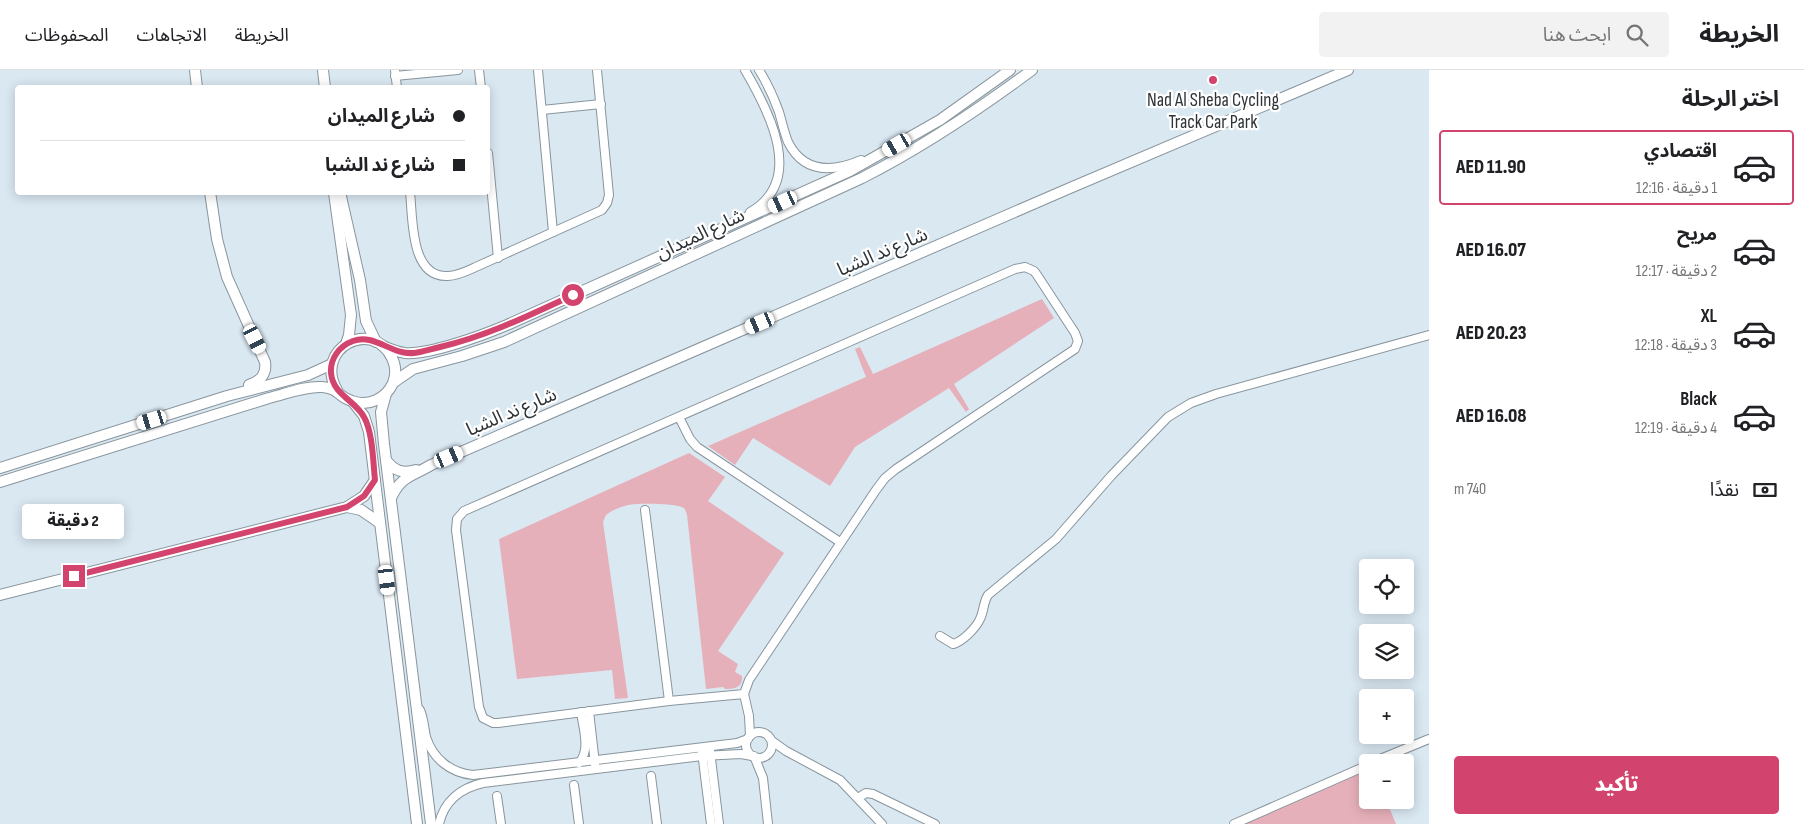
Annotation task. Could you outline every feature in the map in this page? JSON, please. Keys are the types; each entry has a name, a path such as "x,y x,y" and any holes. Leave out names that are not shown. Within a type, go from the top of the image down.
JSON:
{"street":[{"path":"195,70 197,85"},
{"path":"323,70 325,85"},
{"path":"395,73 458,70"},
{"path":"479,70 481,85"},
{"path":"538,70 553,232"},
{"path":"410,195 418,255 428,270 439,275 451,276 498,258 602,210 607,203 608,194 598,70"},
{"path":"732,225 741,216 761,205 770,195 776,184 780,165 779,152 769,118 746,70"},
{"path":"760,70 774,99 789,143 804,160 819,167 836,169 882,154"},
{"name":"شارع الميدان","path":"379,344 396,352 411,353 475,338 507,325 850,171 940,120 1010,70"},
{"name":"شارع الميدان","path":"394,382 399,376 413,368 462,356 504,342 862,178 902,157 957,124 1032,70"},
{"name":"شارع ند الشبا","path":"390,498 404,479 431,465 1070,188 1348,70"},
{"path":"542,110 600,104"},
{"path":"490,185 498,258"},
{"path":"210,195 217,239 227,276 262,353 266,367 260,379 237,389 227,396"},
{"path":"334,195 351,315 351,325 346,344"},
{"path":"341,195 360,280 366,321 379,344 390,353 394,362 395,372 394,382 386,394 379,400 370,403 352,402"},
{"path":"744,694 669,701 498,723 493,723 483,718 479,707 456,530 457,519 460,514 469,508 1015,270 1025,268 1034,271 1075,333 1078,341 1075,349 890,474 880,484 749,680 744,694 749,716 747,748 753,756 763,778"},
{"path":"940,636 950,643 956,644 960,641 980,621 988,595 1056,539 1111,476 1162,422 1179,409 1210,396 1429,335"},
{"path":"379,344 360,339 346,344 339,350 332,364 332,378 337,390 352,402 364,416 368,426 417,824"},
{"path":"0,468 227,396 308,374 332,364"},
{"path":"0,482 269,398 312,388 321,387 337,390"},
{"path":"386,394 381,412 390,498 432,824"},
{"path":"679,416 690,438 697,447 840,542"},
{"name":"شارع ند الشبا","path":"386,460 395,470 406,472 431,465"},
{"path":"0,595 347,507 364,496 375,480"},
{"path":"347,507 362,510 380,523"},
{"path":"645,510 669,701"},
{"path":"417,706 423,719 427,739 432,750 443,764 460,773 473,775 737,743 749,738 756,732 764,733"},
{"path":"585,712 595,761"},
{"path":"579,763 584,756 585,748 585,712"},
{"path":"749,716 772,741 791,754 833,775 844,783 882,824"},
{"path":"1392,754 1429,739"},
{"path":"768,824 763,778 766,756 772,749 772,741"},
{"path":"706,747 711,824"},
{"path":"440,824 443,812 450,800 470,786 483,783 706,756 741,754 760,758 779,753 791,754"},
{"path":"706,756 719,824"},
{"path":"555,774 560,770 593,765 595,761"},
{"path":"1234,824 1359,769"},
{"path":"651,776 657,824"},
{"path":"574,785 579,824"},
{"path":"858,798 866,793 873,794 935,824"},
{"path":"497,796 501,824"}],"shaded area":[{"path":"1042,299 1054,318 954,384 969,409 966,412 949,388 855,447 830,486 753,438 735,465 708,446 866,377 855,349 860,347 873,374"},
{"path":"689,453 725,477 708,501 784,553 718,651 738,664 735,672 742,676 741,683 732,689 725,689 723,687 706,689 687,515 684,508 680,506 656,504 633,504 613,510 606,515 603,522 628,698 615,699 612,670 517,679 499,539"},
{"path":"1359,773 1359,809 1390,809 1396,824 1243,824"}],"place":[{"name":"Nad Al Sheba Cycling Track Car Park","path":"1213,80"}],"route":[{"path":"74,576 278,526 347,507 360,500 375,480 371,445 368,426 361,411 341,395 334,384 331,371 332,364 339,350 346,344 360,339 368,339 396,352 404,353 419,352 458,343 491,332 573,295"}]}
